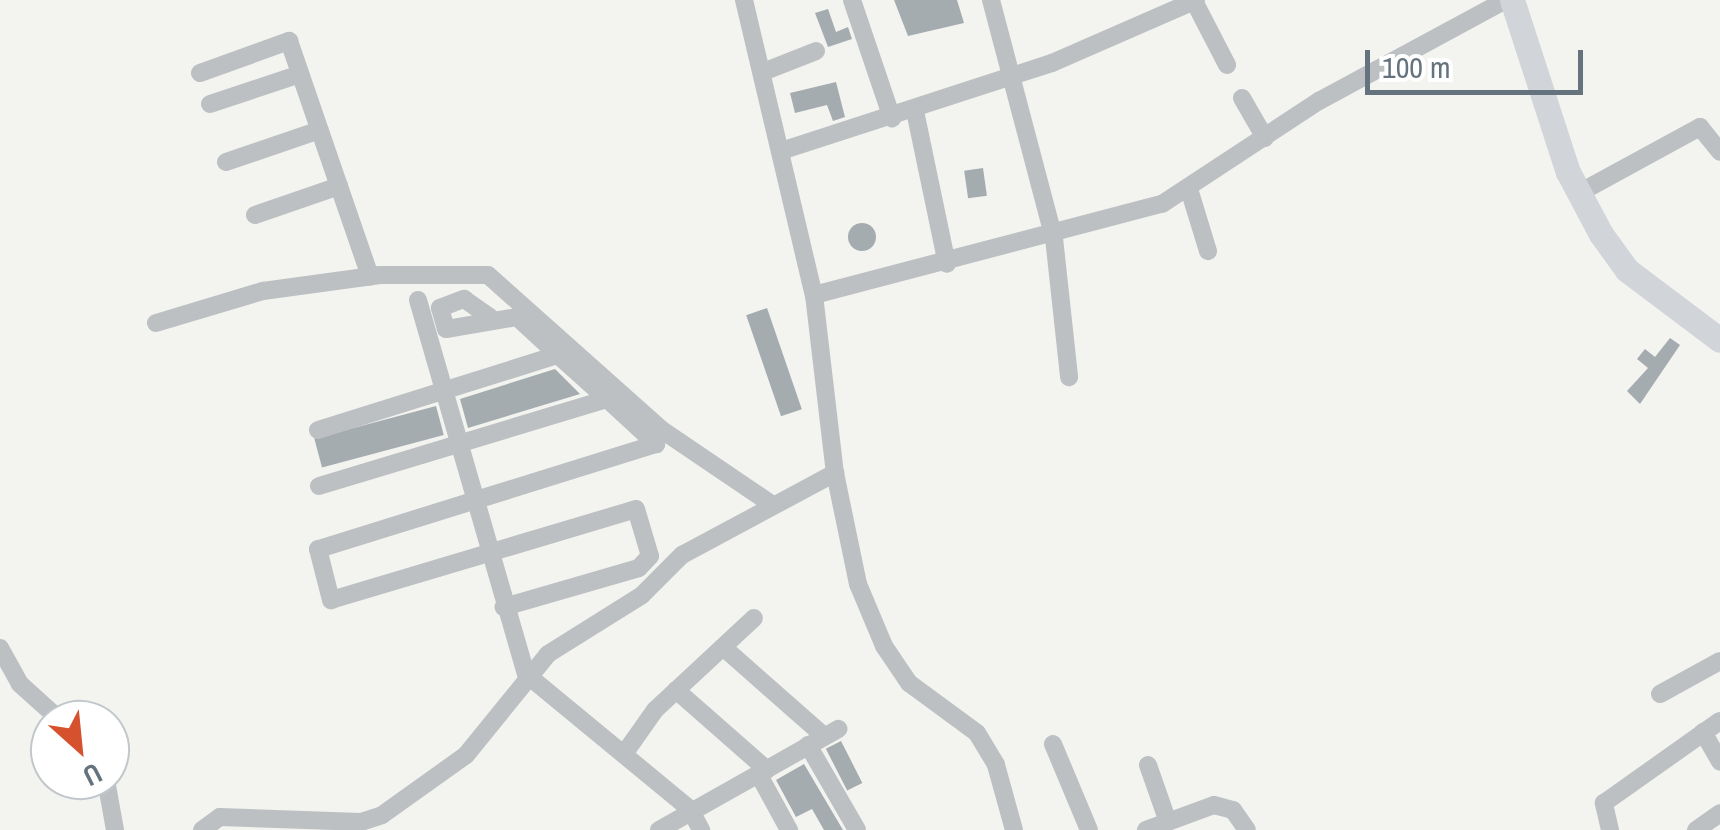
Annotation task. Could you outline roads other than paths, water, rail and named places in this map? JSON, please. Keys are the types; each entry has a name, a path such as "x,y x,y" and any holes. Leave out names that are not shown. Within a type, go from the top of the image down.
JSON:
{"main road":[{"path":"1509,0 1579,193 1627,270 1720,340"}],"street":[{"path":"744,0 784,150 814,296 834,472 858,584 884,646 909,683 977,733 996,765 1014,830"},
{"path":"852,0 892,118"},
{"path":"990,0 1014,76 1054,238 1069,377"},
{"path":"784,150 1014,76 1195,0 1227,65"},
{"path":"814,296 1054,238 1189,189 1265,138 1509,0"},
{"path":"200,72 289,41 370,276"},
{"path":"763,72 816,51"},
{"path":"210,104 300,74"},
{"path":"1242,98 1265,138"},
{"path":"915,111 947,264"},
{"path":"1579,193 1700,127 1720,152"},
{"path":"226,162 320,130"},
{"path":"254,216 339,186"},
{"path":"1189,189 1208,251"},
{"path":"156,323 263,292 370,276 488,275 662,430 770,503"},
{"path":"418,300 526,674 690,809 701,830"},
{"path":"490,317 517,317 656,444 478,500 322,542 331,600 493,556 636,509 650,556 639,568 504,607"},
{"path":"318,430 558,356"},
{"path":"319,486 607,399"},
{"path":"202,830 220,818 382,815 466,754 526,674 642,595 682,555 770,503 834,472"},
{"path":"624,754 676,690 754,618"},
{"path":"723,647 824,737 857,830"},
{"path":"0,648 20,684 38,700"},
{"path":"1660,694 1720,661"},
{"path":"676,690 763,773 789,830"},
{"path":"1610,830 1604,803 1720,721"},
{"path":"1704,732 1720,761"},
{"path":"659,830 690,809 824,737"},
{"path":"1053,744 1089,830"},
{"path":"1148,765 1168,822"},
{"path":"110,800 115,830"},
{"path":"1146,830 1168,822 1192,822 1225,805 1247,830"},
{"path":"1696,830 1720,814"}]}
